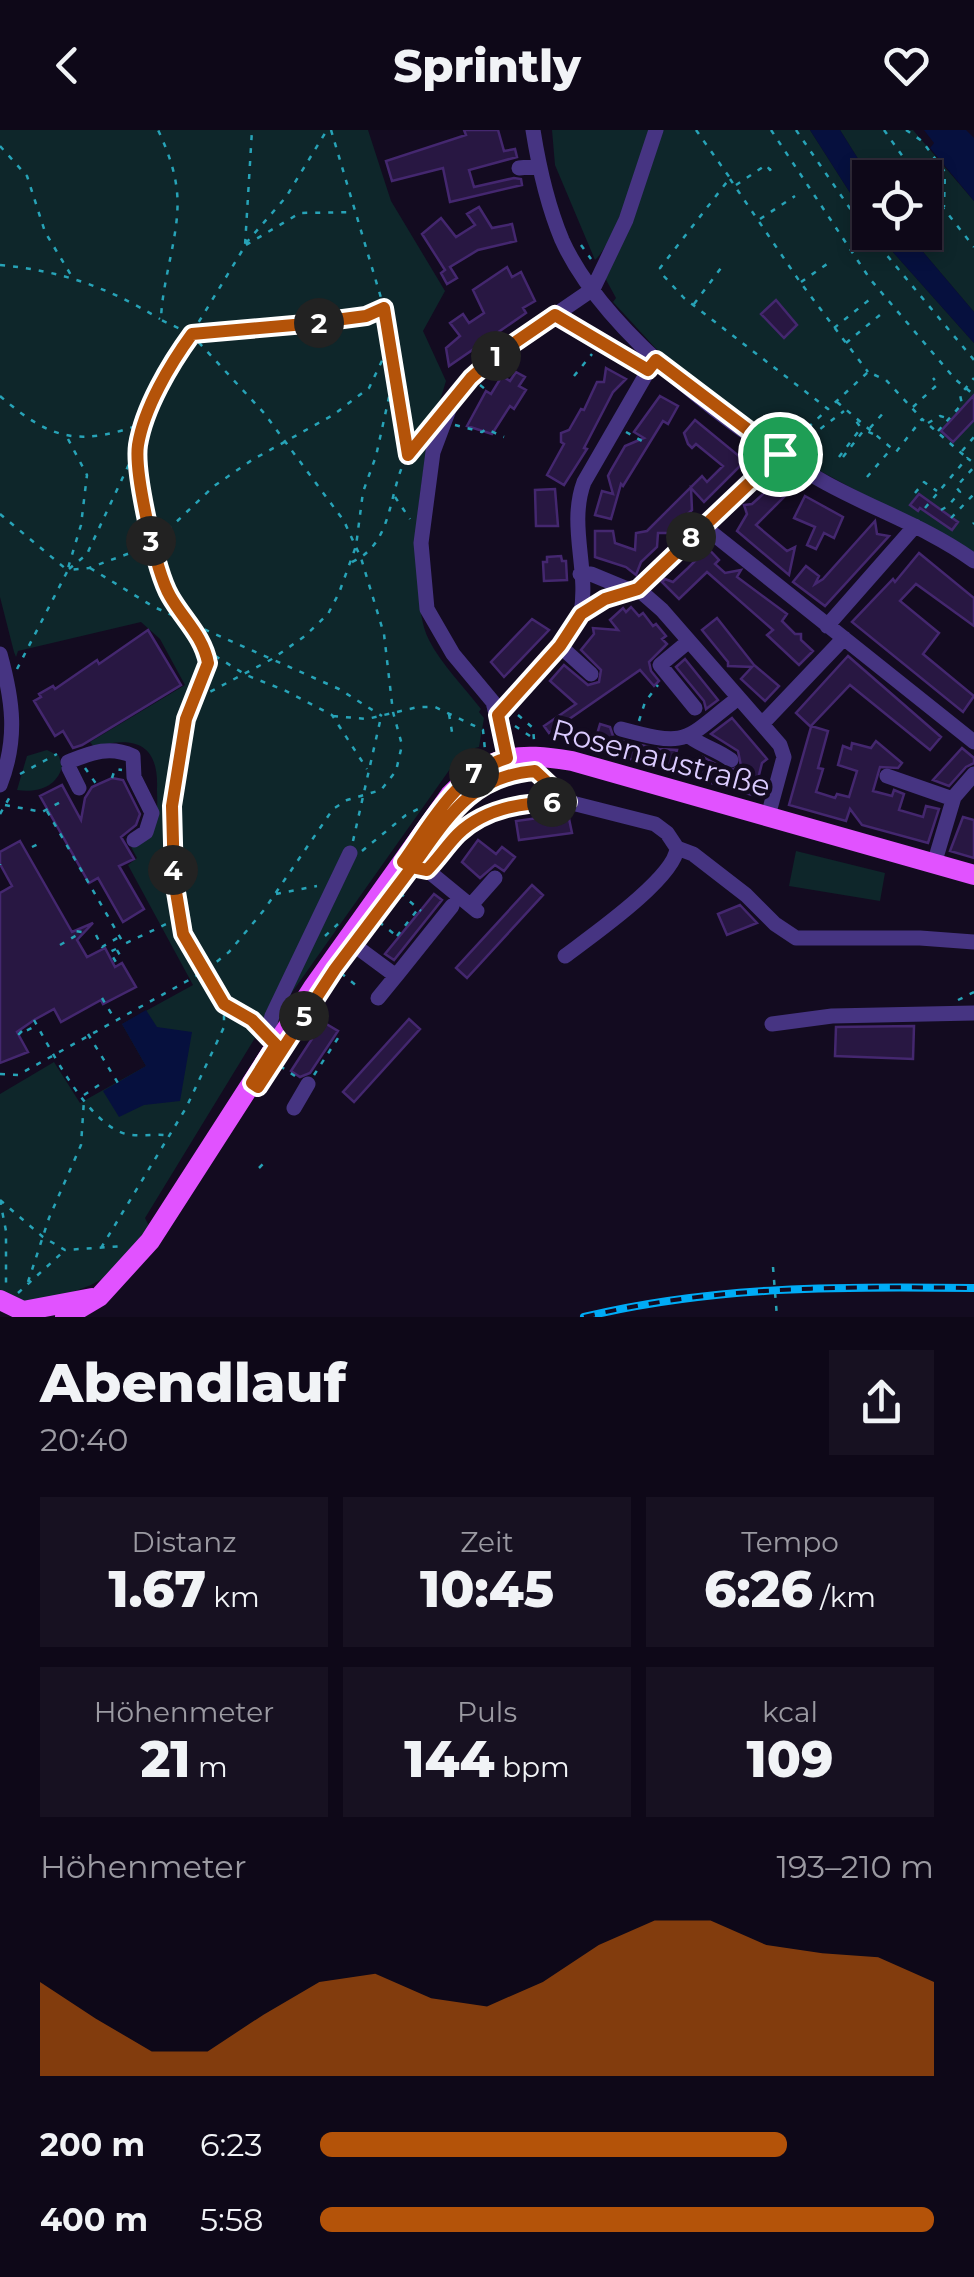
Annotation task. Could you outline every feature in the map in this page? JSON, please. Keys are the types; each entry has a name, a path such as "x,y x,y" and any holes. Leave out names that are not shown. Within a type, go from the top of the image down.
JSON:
{"main road":[{"name":"Rosenaustraße","path":"65,1317 99,1297 184,1201 346,940 464,781 480,768 507,758 534,755 572,761 974,875"},
{"path":"5,1296 24,1311 99,1297"}],"street":[{"path":"533,130 547,200 564,244 596,282 652,364"},
{"path":"507,758 502,710 453,654 427,608 421,543 433,452 451,404 471,378 596,282 626,220 656,130"},
{"path":"519,168 539,166"},
{"path":"555,315 652,364 825,483 915,526 974,561"},
{"path":"581,614 577,501 652,364"},
{"path":"502,710 560,646 581,614 605,599 636,590 780,454"},
{"path":"702,526 974,742"},
{"path":"827,626 915,526"},
{"path":"580,574 591,574 636,590 689,641 780,745 784,757 768,816"},
{"path":"762,724 844,638"},
{"path":"689,641 660,666 695,708"},
{"path":"560,646 591,674"},
{"path":"0,654 12,705 12,750 5,790"},
{"path":"620,729 675,741 690,738 737,699"},
{"path":"690,738 731,760"},
{"path":"79,788 70,760 115,750 133,756 134,777 152,814 146,832 134,840"},
{"path":"934,864 953,799 974,774"},
{"path":"887,776 953,799"},
{"path":"427,870 458,834 485,814 518,806 568,802 654,824 667,833 677,848 693,854 733,884 775,924 796,938 974,942"},
{"path":"565,956 622,913 664,873 676,858 677,848"},
{"path":"275,1054 269,1027 272,1016 353,854"},
{"path":"403,862 427,870 474,907 495,878"},
{"path":"378,998 452,906"},
{"path":"346,940 396,976"},
{"path":"772,1024 832,1016 974,1013"},
{"path":"294,1108 308,1084"}],"path":[{"path":"158,130 177,191 161,320"},
{"path":"245,245 252,130"},
{"path":"68,570 86,554 138,447 169,366 245,245 286,197 329,130"},
{"path":"329,130 384,308 408,455"},
{"path":"696,130 833,329 868,372 886,380 927,424 974,465 956,488 960,492 941,510"},
{"path":"771,130 870,279 974,395"},
{"path":"796,130 860,223 974,360"},
{"path":"884,130 905,160"},
{"path":"906,130 922,141 945,172 944,208"},
{"path":"0,146 27,176 45,232 72,276"},
{"path":"735,186 766,165 770,170 777,165"},
{"path":"730,178 660,268 694,305 828,409"},
{"path":"758,220 796,196"},
{"path":"942,206 974,247"},
{"path":"245,245 300,212 356,212"},
{"path":"576,237 596,282"},
{"path":"800,282 827,264"},
{"path":"0,265 72,276 112,292 192,334 264,413 344,521 361,558 384,634 393,712 402,745 396,772 381,790 333,809 242,939 206,971 18,1075 0,1073"},
{"path":"694,305 721,268"},
{"path":"833,329 869,300"},
{"path":"192,334 366,316 384,308"},
{"path":"845,344 881,314"},
{"path":"574,376 602,342"},
{"path":"0,514 68,570 89,568 152,544 214,486 334,414 369,388 390,344"},
{"path":"780,454 868,372"},
{"path":"912,408 938,384 932,378"},
{"path":"937,432 962,404 959,400 974,378"},
{"path":"197,693 206,694 246,675 306,636 328,614 356,546 363,492 376,456 393,379"},
{"path":"0,396 67,438 110,436 145,424"},
{"path":"836,402 896,452 922,419"},
{"path":"813,446 806,439 845,410"},
{"path":"858,420 855,422 862,428 841,457 864,430 872,436 885,411"},
{"path":"927,424 940,416 948,419"},
{"path":"450,422 504,437"},
{"path":"616,426 642,441"},
{"path":"351,562 378,541 408,455 427,432"},
{"path":"960,452 974,437"},
{"path":"3,676 15,672 24,662 68,570 81,524 87,474 67,438"},
{"path":"0,1200 43,1237 65,1250 101,1248 186,1108 224,1027 224,1004 185,940 172,861 172,806 186,719 208,663 190,623 168,595 148,532 138,447"},
{"path":"867,477 892,448"},
{"path":"925,508 968,458"},
{"path":"914,493 924,482 938,492"},
{"path":"951,518 962,502 974,494"},
{"path":"395,497 421,543"},
{"path":"148,532 174,526"},
{"path":"89,568 154,607 339,690 382,716"},
{"path":"204,649 246,675 332,715 367,719 418,707 435,708 484,730 485,752"},
{"path":"646,736 638,719 640,712 653,689 669,676"},
{"path":"502,710 533,728 534,739 502,710"},
{"path":"449,714 452,732"},
{"path":"332,715 367,769"},
{"path":"353,854 367,769 382,716"},
{"path":"18,775 70,760 79,788"},
{"name":"Rosenaustraße","path":"554,773 535,771 568,802"},
{"path":"4,805 46,811 79,788 99,782"},
{"path":"0,814 5,790"},
{"path":"353,854 406,815 433,804"},
{"path":"46,811 124,944 180,917"},
{"path":"32,848 42,842"},
{"path":"275,894 308,886 336,886"},
{"path":"381,924 397,936 419,910 399,892"},
{"path":"60,946 82,932 74,931"},
{"path":"96,935 102,946 120,936"},
{"path":"344,975 358,987"},
{"path":"102,998 115,1020"},
{"path":"224,1004 252,1020 275,1054 308,1084 340,1035"},
{"path":"34,1020 82,1098 103,1121 127,1134 167,1135"},
{"path":"22,1031 20,1034 37,1025"},
{"path":"88,1034 119,1085"},
{"path":"82,1098 99,1085"},
{"path":"28,1282 66,1173 81,1145 82,1098"},
{"path":"259,1168 268,1160"},
{"path":"0,1200 6,1231 5,1296"},
{"path":"5,1296 65,1250"},
{"path":"772,1268 776,1317"}],"green space":[{"path":"0,130 368,130 391,201 445,291 423,331 446,381 422,483 417,534 418,587 429,640 484,718 479,747 467,750 455,762 276,1015 261,1028 145,1218 150,1228 102,1279 34,1307 3,1296 0,1289 0,1094 54,1062 80,1103 146,1066 122,1024 193,985 128,865 137,858 130,845 157,811 153,761 141,746 132,743 94,747 90,742 185,685 160,639 141,622 18,651 16,657 14,652 0,597"},
{"path":"552,130 649,130 619,218 595,260 555,165"},
{"path":"660,130 810,130 852,196 852,250 891,250 974,343 974,554 785,452 660,353 613,302 616,298 604,276"},
{"path":"840,130 913,130 939,160 859,160"},
{"path":"942,164 974,201 974,312 921,250 942,250"},
{"path":"47,750 59,756 62,767 55,780 38,790 17,790 27,756"},
{"path":"796,851 885,873 880,901 789,886"}],"shaded area":[{"path":"810,130 840,130 859,160 852,160 852,196"},
{"path":"924,130 966,130 974,138 974,201 930,148 934,143"},
{"path":"891,250 921,250 974,312 974,343"},
{"path":"146,1010 157,1027 192,1032 180,1101 144,1105 119,1117 103,1091 146,1066 122,1024"}],"building":[{"path":"464,130 498,130 504,151 515,149 517,157 469,170 474,187 514,178 521,179 522,185 450,202 443,168 392,181 386,161 466,135"},
{"path":"479,207 492,228 512,224 516,241 478,250 450,267 457,278 447,284 441,273 445,270 422,234 441,218 456,237 475,225 467,214"},
{"path":"507,267 512,277 521,272 535,301 523,308 526,313 449,366 446,348 460,336 450,323 463,314 469,323 484,313 473,290"},
{"path":"776,300 797,325 784,338 761,314"},
{"path":"606,368 626,379 613,392 584,448 587,449 564,485 547,475 564,444 561,433 569,430 584,410 597,382 604,382"},
{"path":"516,372 525,377 519,386 526,390 492,434 467,426 486,391 491,394 502,376 510,381"},
{"path":"974,395 974,420 953,442 941,431"},
{"path":"660,396 678,406 668,424 663,421 621,484 611,519 595,515 602,491 613,494 608,476 611,470 625,446 644,438 634,432"},
{"path":"695,420 745,461 704,502 691,488 692,510 668,533 658,533 657,547 641,562 636,575 626,567 595,557 595,531 613,531 615,543 635,550 636,533 647,531 702,476 707,482 723,466 696,444 692,448 688,444 684,433"},
{"path":"773,478 786,478 792,489 756,525 787,551 795,547 789,575 737,531 747,514 744,505 752,504 772,486"},
{"path":"555,489 558,526 536,526 535,490"},
{"path":"919,494 958,522 952,530 910,505"},
{"path":"805,496 843,517 834,538 824,533 816,549 807,545 815,527 794,518"},
{"path":"875,521 877,534 889,536 825,606 793,582 806,566 819,576 815,584 823,579"},
{"path":"703,543 725,573 741,570 737,577 787,614 782,621 795,634 801,634 801,640 813,651 799,665 767,635 773,630 707,572 679,599 662,582 673,582 688,568 702,554"},
{"path":"919,553 974,598 974,626 916,584 900,601 939,633 923,654 974,696 963,712 852,622"},
{"path":"561,556 566,561 567,580 544,581 543,562 547,562 547,557"},
{"path":"631,607 639,616 643,613 666,636 662,639 667,644 649,662 659,681 654,686 640,670 549,733 544,726 576,704 550,681 564,665 588,685 599,682 601,670 581,650 594,634 593,628 618,630 610,620 623,608 626,612"},
{"path":"717,618 754,665 779,686 765,701 741,679 752,667 728,666 702,630"},
{"path":"532,619 549,630 504,677 491,662"},
{"path":"148,630 181,685 82,745 73,748 63,731 55,736 34,701 41,697 39,694 53,686 55,689 97,660 99,664"},
{"path":"848,656 941,737 930,750 850,685 811,726 828,731 816,792 835,798 837,794 849,797 857,771 838,765 843,746 851,749 852,743 871,748 876,741 902,763 898,768 880,767 873,791 892,796 894,790 904,794 899,810 923,817 926,806 939,809 928,843 862,825 850,809 846,821 789,805 811,727 796,713"},
{"path":"685,659 718,700 706,709 704,701 676,667"},
{"path":"732,718 767,759 758,779 764,781 759,797 697,779 703,757 729,771 741,766 738,751 711,734"},
{"path":"600,724 610,727 618,740 677,750 671,771 593,748"},
{"path":"962,748 974,758 974,763 949,786 933,780"},
{"path":"112,778 123,780 140,814 136,825 121,837 134,859 119,866 144,909 123,922 98,878 89,883 40,796 62,785 81,820 85,798 92,787"},
{"path":"568,814 572,833 519,840 516,821"},
{"path":"963,817 974,820 974,858 950,851"},
{"path":"478,840 496,854 502,847 515,857 504,871 495,865 480,878 462,862"},
{"path":"20,841 72,932 93,923 77,940 87,957 105,948 115,967 122,963 136,987 103,1004 101,1000 61,1022 54,1009 34,1020 17,1032 28,1052 0,1063 0,893 12,886 0,864 0,852"},
{"path":"532,885 543,895 467,978 456,968"},
{"path":"434,894 442,900 394,960 385,954"},
{"path":"740,905 757,923 727,935 718,914"},
{"path":"409,1019 420,1029 354,1102 343,1092"},
{"path":"323,1022 338,1031 310,1073 300,1077 291,1071"},
{"path":"914,1026 913,1059 835,1056 836,1027"}],"railway":[{"path":"584,1317 681,1299 778,1290 974,1288"}],"route":[{"path":"780,454 638,589 616,594 581,614 575,628 498,715 507,758 480,768 464,781 403,862 412,867 463,800 503,776 535,771 568,802 518,806 485,814 458,834 427,870 412,867 335,969 258,1087 252,1083 276,1045 252,1020 224,1004 183,934 174,880 172,806 186,719 208,663 190,623 168,595 148,532 138,447 169,366 192,334 366,316 384,308 408,455 471,378 555,315 648,370 656,360 780,454"}]}
